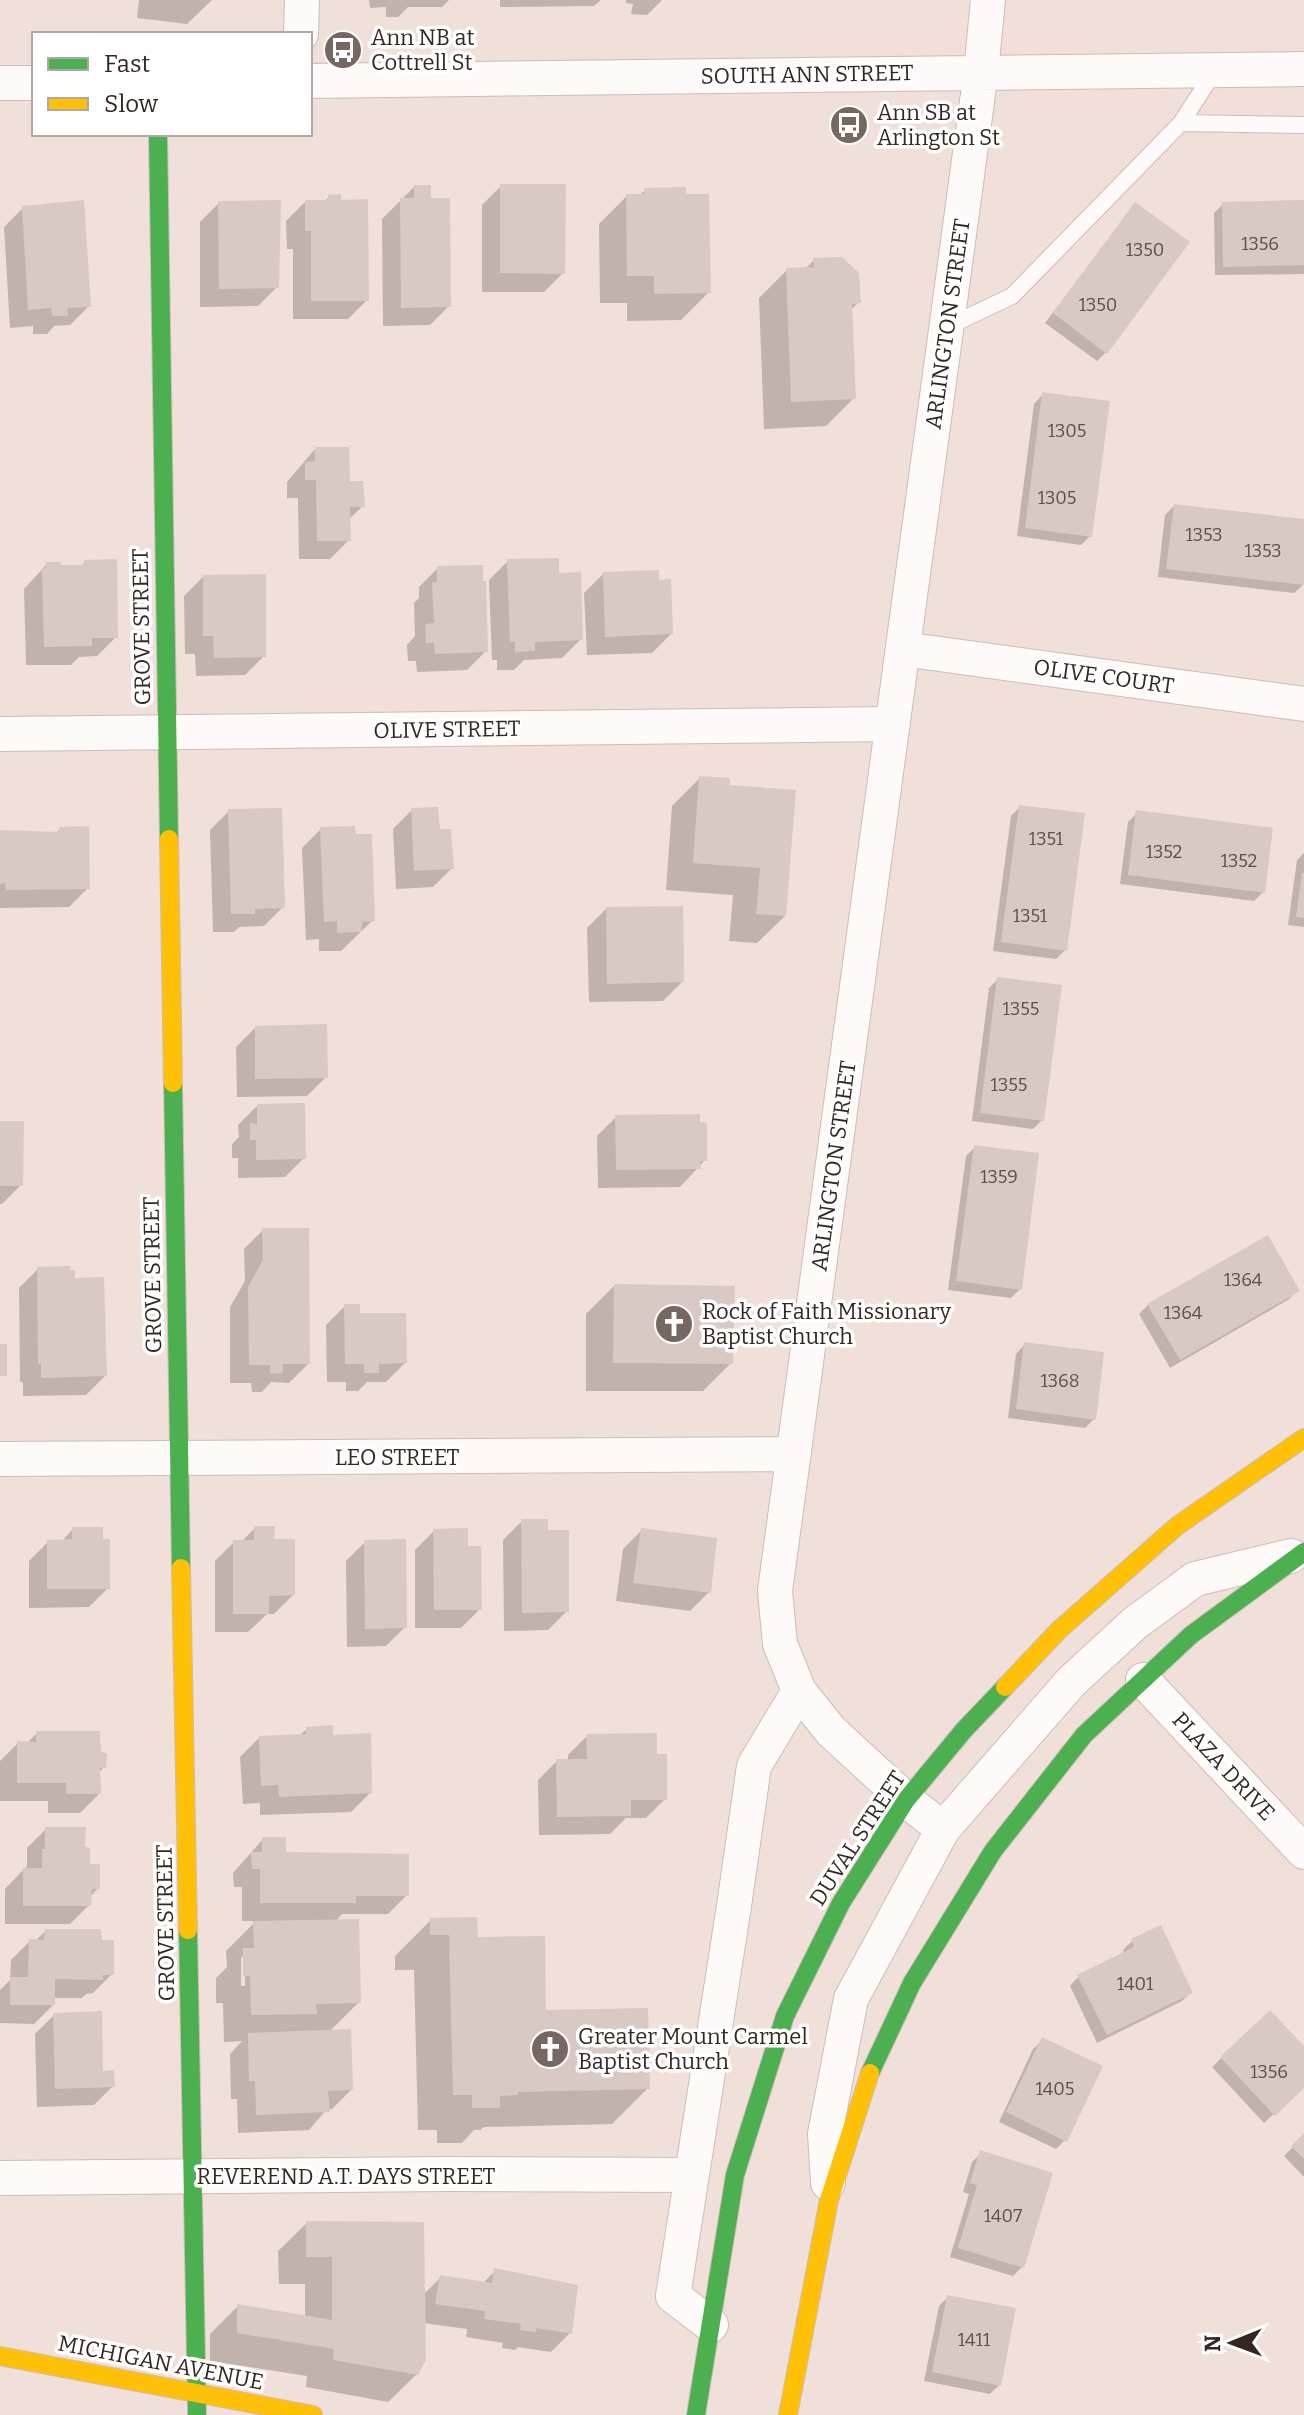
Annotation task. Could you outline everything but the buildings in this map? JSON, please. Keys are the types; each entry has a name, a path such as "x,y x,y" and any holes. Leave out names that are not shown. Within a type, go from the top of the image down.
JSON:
{"street":[{"path":"301,32 302,0"},
{"name":"ARLINGTON STREET","path":"943,1829 906,1800 831,1731 799,1691 780,1644 775,1591 947,327 988,0"},
{"name":"SOUTH ANN STREET","path":"312,81 1304,69"},
{"path":"0,83 32,83"},
{"name":"GROVE STREET","path":"158,136 197,2415"},
{"name":"OLIVE COURT","path":"903,649 1304,704"},
{"name":"OLIVE STREET","path":"0,734 893,724"},
{"name":"DUVAL STREET","path":"696,2415 735,2175 785,2016 841,1903 906,1800 964,1730 1059,1630 1177,1526 1304,1438"},
{"name":"LEO STREET","path":"0,1459 794,1454"},
{"path":"788,2415 829,2200 867,2080 912,1983 993,1851 1084,1735 1191,1635 1303,1553"},
{"path":"829,2200 825,2134 851,1999 943,1829 1071,1682 1135,1623 1195,1579 1303,1553"},
{"name":"PLAZA DRIVE","path":"1143,1680 1304,1852"},
{"path":"711,2325 673,2296 754,1766 799,1691"},
{"name":"REVEREND A.T. DAYS STREET","path":"0,2178 691,2175"},
{"name":"MICHIGAN AVENUE","path":"0,2356 313,2415"}],"lane":[{"path":"947,327 1012,296 1181,123 1214,70"},
{"path":"1181,123 1304,125"}],"traffic: fast":[{"path":"158,136 169,839"},
{"path":"173,1083 181,1568"},
{"path":"870,2073 912,1983 993,1851 1084,1735 1191,1635 1304,1552"},
{"path":"696,2415 735,2175 785,2016 841,1903 906,1800 964,1730 1005,1687"},
{"path":"188,1930 197,2415"}],"traffic: slow":[{"path":"169,839 173,1083"},
{"path":"1005,1687 1059,1630 1177,1526 1304,1438"},
{"path":"181,1568 188,1930"},
{"path":"788,2415 829,2200 870,2073"},
{"path":"0,2356 313,2415"}],"place":[{"name":"Ann NB at Cottrell St","path":"343,50"},
{"name":"Ann SB at Arlington St","path":"849,125"},
{"name":"Rock of Faith Missionary Baptist Church","path":"674,1324"},
{"name":"Greater Mount Carmel Baptist Church","path":"550,2049"}]}
